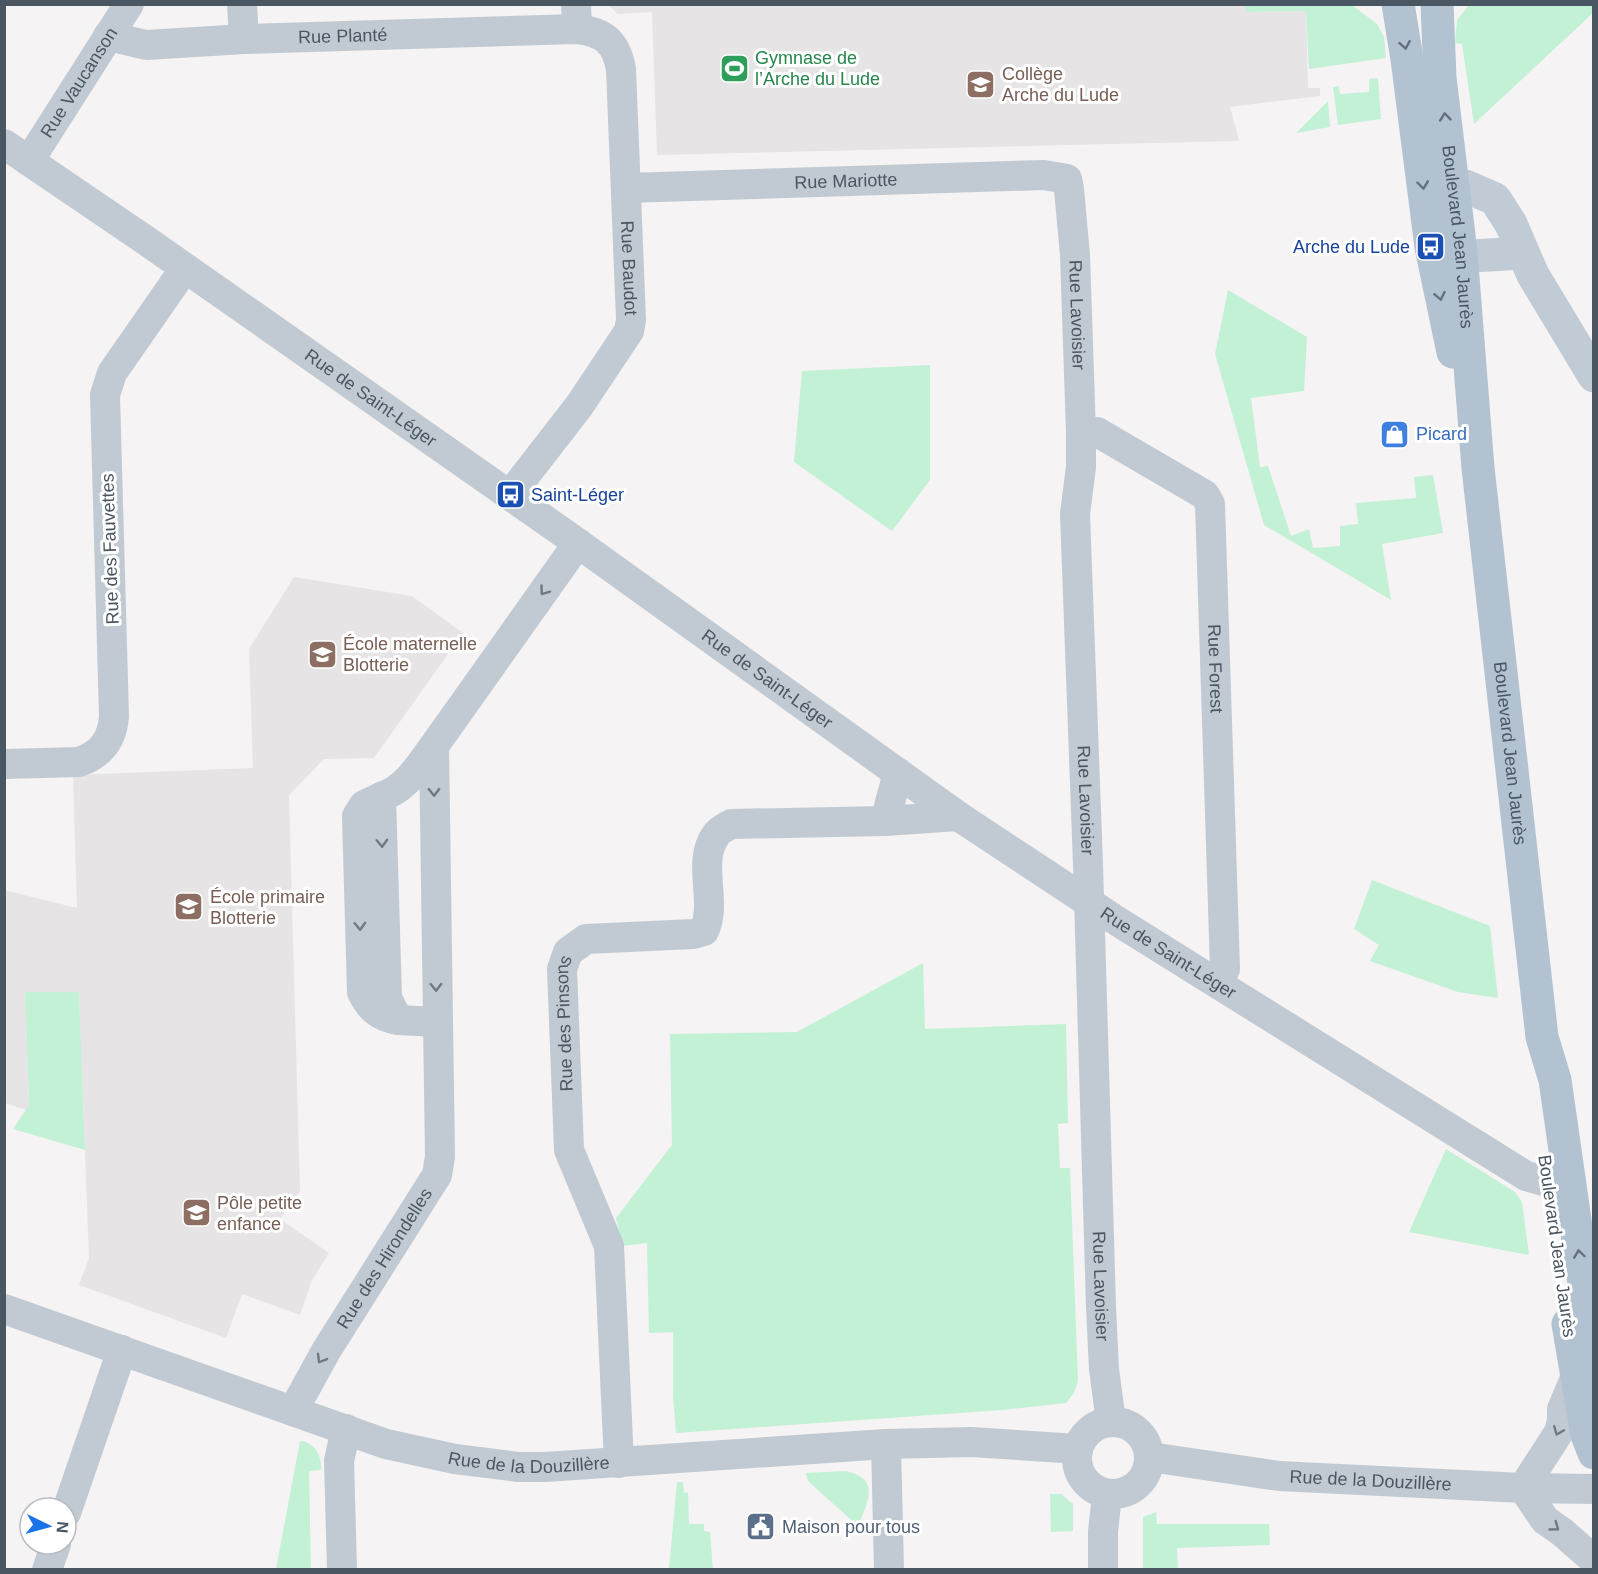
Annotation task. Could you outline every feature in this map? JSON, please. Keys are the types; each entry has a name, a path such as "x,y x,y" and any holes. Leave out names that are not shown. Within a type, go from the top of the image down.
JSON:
{"main road":[{"name":"Boulevard Jean Jaurès","path":"1398,4 1445,245"},
{"name":"Boulevard Jean Jaurès","path":"1437,4 1440,78 1452,185 1439,290 1478,468 1542,1037 1555,1080 1585,1365 1587,1435 1593,1453"},
{"name":"Boulevard Jean Jaurès","path":"1542,1037 1534,1078 1547,1182 1585,1365"}],"street":[{"name":"Rue Vaucanson","path":"29,161 129,4"},
{"path":"242,4 244,39"},
{"name":"Rue Planté","path":"108,36 146,45 577,17"},
{"name":"Rue Baudot","path":"510,495 579,406 626,339 631,320 621,69 618,56 611,43 577,17"},
{"name":"Rue de Saint-Léger","path":"4,144 510,495 958,816 1089,902 1526,1176 1547,1182"},
{"name":"Rue Mariotte","path":"626,188 1044,175 1067,179"},
{"name":"Rue Lavoisier","path":"1067,179 1070,189 1075,255 1081,433 1081,467 1075,514 1101,1307 1104,1369 1110,1422"},
{"path":"1452,185 1465,186 1495,199 1511,224 1533,275 1593,376"},
{"path":"1445,245 1472,256 1522,253"},
{"name":"Rue des Fauvettes","path":"4,764 79,762 100,752 112,731 114,717 105,395 112,373 185,268"},
{"name":"Rue Forest","path":"1081,433 1097,432 1205,495 1210,504 1226,969 1218,982"},
{"path":"437,1022 405,1022 378,1014 366,1001 362,992 357,816 364,805 399,789 409,781 578,543"},
{"name":"Rue des Hirondelles","path":"293,1411 326,1351 437,1175 440,1157 434,746"},
{"path":"885,821 898,773"},
{"name":"Rue des Pinsons","path":"620,1462 609,1246 569,1150 562,969 568,952 586,939 694,934 704,931 709,920 708,850 717,833 731,824 885,821 958,816"},
{"name":"Rue de la Douzillère","path":"4,1309 386,1444 455,1459 518,1467 886,1444 971,1442 1078,1449"},
{"path":"72,1496 122,1350"},
{"path":"1585,1365 1562,1408 1559,1432 1523,1488 1545,1520 1593,1560"},
{"path":"1110,1422 1122,1423 1133,1428 1142,1436 1150,1457 1145,1474 1134,1488 1124,1493 1107,1494 1091,1487 1080,1474 1078,1449 1086,1434 1101,1424 1110,1422"},
{"path":"342,1569 339,1461 346,1429"},
{"path":"886,1444 889,1569"},
{"name":"Rue de la Douzillère","path":"1150,1457 1279,1476 1523,1488 1593,1489"},
{"path":"1103,1569 1103,1532 1107,1494"}],"shaded area":[{"name":"Collège Arche du Lude","path":"1246,4 1247,12 1306,11 1308,88 1320,88 1320,96 1230,107 1239,141 657,155 652,12 618,14 608,5"},
{"path":"294,577 412,596 463,633 374,758 324,759 289,795 300,1191 280,1219 329,1253 312,1280 300,1315 242,1294 226,1338 79,1285 89,1258 79,993 25,993 29,1105 26,1110 5,1103 4,890 77,908 73,775 253,768 249,649"}],"green space":[{"path":"1246,5 1352,5 1377,24 1384,37 1386,58 1309,69 1306,11 1246,12"},
{"path":"1469,5 1593,5 1593,13 1474,124 1462,44 1455,43 1457,20"},
{"path":"1378,78 1381,119 1338,125 1333,87 1339,86 1340,94 1369,92 1369,79"},
{"path":"1328,101 1330,127 1296,133"},
{"path":"1228,290 1307,337 1304,391 1251,398 1260,467 1268,466 1291,536 1309,529 1313,548 1340,546 1340,526 1358,524 1356,503 1416,498 1414,477 1433,475 1443,533 1382,544 1391,600 1264,525 1215,354"},
{"path":"930,365 930,480 892,531 794,462 802,371"},
{"path":"1372,880 1490,926 1498,998 1458,992 1370,961 1379,945 1354,929"},
{"path":"923,963 925,1029 1066,1024 1068,1123 1058,1124 1060,1168 1070,1168 1078,1381 1074,1393 1066,1403 1002,1410 676,1433 673,1395 673,1332 649,1333 647,1243 622,1246 616,1218 672,1145 670,1034 797,1032"},
{"path":"25,992 79,992 85,1150 13,1129 29,1105"},
{"path":"1446,1149 1515,1192 1522,1202 1529,1255 1409,1232"},
{"path":"300,1441 314,1447 321,1465 321,1470 309,1471 311,1569 276,1569"},
{"path":"846,1471 857,1475 868,1486 868,1500 858,1526 808,1481 806,1473"},
{"path":"677,1482 683,1482 684,1493 688,1492 689,1524 704,1524 704,1531 710,1532 713,1569 669,1569"},
{"path":"1050,1494 1061,1494 1073,1504 1073,1531 1051,1532"},
{"path":"1156,1512 1157,1524 1269,1524 1270,1545 1177,1548 1178,1569 1143,1569 1143,1517"}],"place":[{"name":"Gymnase de l’Arche du Lude","path":"734,68"},
{"name":"Collège Arche du Lude","path":"981,84"},
{"name":"Arche du Lude","path":"1431,247"},
{"name":"Picard","path":"1395,434"},
{"name":"Saint-Léger","path":"510,495"},
{"name":"École maternelle Blotterie","path":"322,654"},
{"name":"École primaire Blotterie","path":"189,907"},
{"name":"Pôle petite enfance","path":"196,1213"},
{"name":"Maison pour tous","path":"761,1527"}]}
